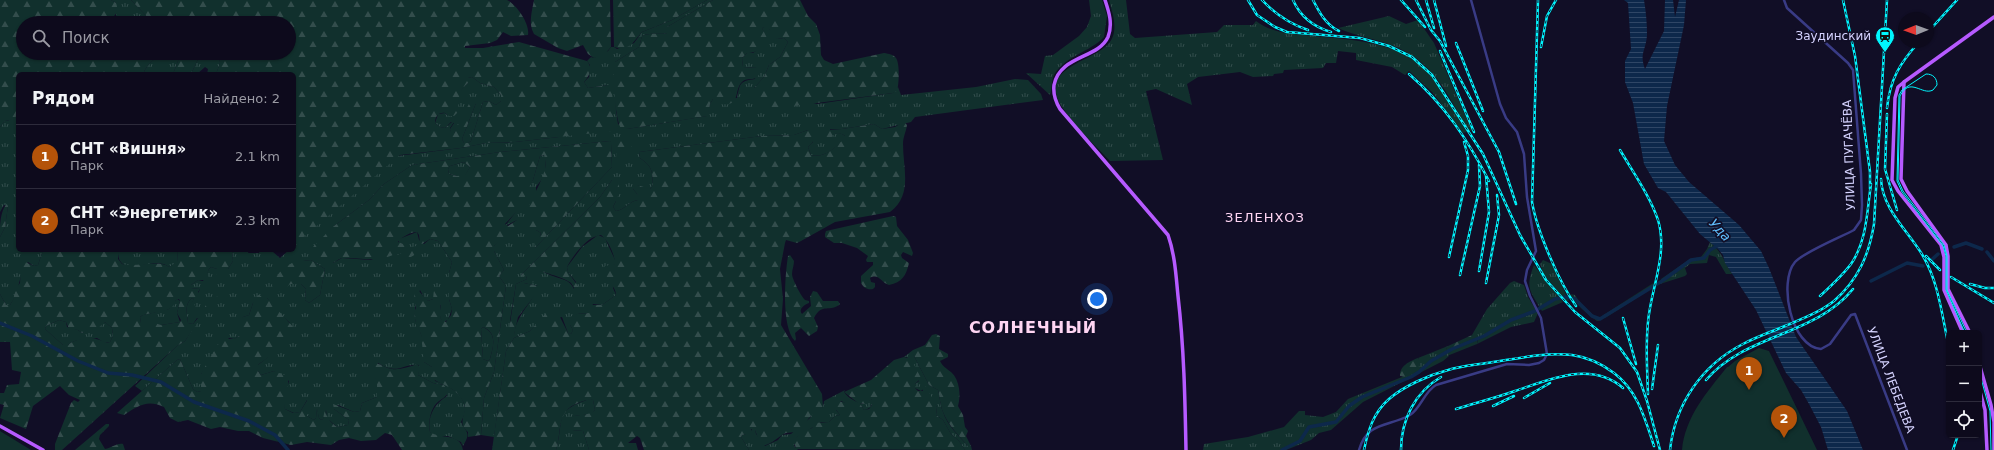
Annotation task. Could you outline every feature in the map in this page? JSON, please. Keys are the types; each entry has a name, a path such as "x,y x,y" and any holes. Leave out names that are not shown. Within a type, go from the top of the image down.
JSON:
{"main road":[{"path":"1105,0 1111,25 1107,39 1098,48 1069,63 1060,72 1055,83 1054,96 1060,109 1168,236 1174,258 1184,350 1186,450"},
{"path":"1962,330 1944,290 1944,257 1941,246 1898,191 1892,180 1895,98 1898,87 1904,82 1994,17"},
{"path":"1904,82 1901,179 1907,191 1946,245 1948,256 1948,289 1968,330"},
{"path":"1980,366 1994,422 1994,450"},
{"path":"1982,399 1985,410 1987,450"},
{"path":"1986,422 1994,422"},
{"path":"0,426 43,450"}],"street":[{"path":"1359,450 1367,433 1378,426 1410,415 1417,407 1428,389 1436,385 1507,364 1530,365 1544,360 1547,354 1547,347 1539,312 1530,296 1525,281 1527,270 1536,251 1527,198 1524,154 1517,132 1506,118 1500,104 1470,0"},
{"name":"УЛИЦА ПУГАЧЁВА","path":"1784,0 1787,8 1848,63 1853,70 1855,77 1862,178 1861,220 1854,230 1794,262 1787,277 1792,322 1801,336 1814,347 1820,349 1830,344 1851,315 1855,314 1857,317"},
{"name":"УЛИЦА ЛЕБЕДЕВА","path":"1857,317 1908,450"}],"green space":[{"path":"0,0 111,0 116,3 117,12 114,16 16,16 16,60 153,60 144,72 16,72 16,116 15,119 5,121 0,127"},
{"path":"111,0 131,0 146,16 116,16 116,3"},
{"path":"131,0 507,0 519,10 525,20 528,35 511,36 503,32 497,40 490,43 465,46 465,48 483,48 519,42 587,61 590,66 590,72 584,82 588,88 608,85 612,87 614,128 612,131 515,142 486,143 461,148 400,155 296,243 296,72 217,72 220,60 296,60 296,16 146,16","holes":["472,77 480,83 494,87 501,95 501,101 496,105 489,101 483,102 471,141 468,143 464,143 462,139 476,103 475,99 471,100 454,133 451,132 450,128 454,122 445,128 440,127 435,123 436,118 441,113 454,116 458,112 462,89 468,83 468,78"]},
{"path":"534,0 610,0 611,47 604,55 594,58 588,54 583,45 567,51 558,48 534,34 531,22"},
{"path":"613,0 707,0 672,20 642,32 631,45 622,49 614,47"},
{"path":"707,0 713,0 667,27 667,33 648,34 642,36 639,47 615,62 616,112 618,124 627,129 707,116 713,99 737,98 741,84 743,82 755,79 757,68 743,67 742,58 747,53 753,53 768,42 762,28 767,26 777,39 784,38 788,42 780,57 769,65 764,77 754,88 817,104 893,93 898,87 901,95 976,87 1015,79 1028,80 1041,94 1043,100 915,117 911,122 882,129 874,124 842,129 830,129 830,137 836,133 839,133 845,136 845,139 830,152 816,156 811,155 808,147 813,142 808,130 794,135 762,136 639,152 640,158 650,167 651,170 653,185 650,189 645,189 637,185 633,189 638,195 638,200 616,211 613,207 616,201 612,180 600,197 521,275 526,276 527,279 516,284 510,320 514,335 518,321 538,286 524,283 534,282 535,271 565,280 570,283 574,289 576,282 568,272 567,267 582,247 598,235 605,238 615,260 615,264 612,266 613,288 616,295 602,305 593,304 589,313 577,314 570,325 573,330 571,334 568,333 562,317 538,323 530,331 514,338 506,351 494,437 481,435 484,398 494,372 506,286 499,276 504,270 494,251 494,246 517,220 505,226 515,213 533,180 540,156 544,155 546,158 545,175 536,187 536,230 541,233 535,248 612,167 610,141 500,152 412,165 384,184 369,200 334,226 333,263 342,258 371,260 403,244 399,243 399,239 417,232 419,240 424,244 430,239 438,241 452,262 449,273 449,299 452,309 448,320 443,322 440,318 441,305 433,299 428,301 425,299 420,290 416,302 415,315 416,323 423,341 424,362 432,367 435,381 445,385 455,391 459,395 464,405 465,413 461,422 467,433 467,438 463,446 461,442 448,436 435,436 430,432 429,426 432,411 442,399 447,396 444,385 433,383 418,375 419,365 391,369 378,363 373,375 377,380 377,397 362,403 360,411 354,412 338,405 334,409 349,420 348,425 337,427 327,418 326,410 323,419 321,420 317,409 316,418 314,420 307,416 307,400 300,412 294,413 285,409 284,400 289,381 274,371 261,375 258,371 258,365 268,357 290,323 278,312 267,298 253,303 249,315 243,317 239,336 234,339 229,338 201,374 201,391 197,392 193,389 180,359 142,391 135,386 177,346 185,341 199,319 197,318 193,324 188,323 188,303 192,298 194,299 190,306 193,305 200,289 191,288 191,285 198,280 203,281 211,267 217,269 224,267 228,269 233,261 232,252 273,252 280,258 287,252 296,252 296,241 397,156 461,148 486,143 515,142 559,137 608,85 588,88 584,82 589,77 590,65 587,61 591,57 594,58 608,51 611,47 617,49 634,43 642,32 672,20","holes":["311,260 325,269 320,295 309,303 305,300 306,289 301,284 290,284 303,261"]},
{"path":"713,0 800,0 808,16 816,24 820,35 821,55 824,60 833,64 884,53 892,55 896,58 899,69 897,91 893,93 779,108 758,108 755,103 754,88 764,77 769,65 780,57 788,42 784,38 777,39 771,37 770,30 766,27 762,28 769,42 759,50 747,53 742,58 743,67 757,68 760,72 759,75 755,78 747,79 742,82 739,86 734,101 727,104 720,104 717,100 713,99 710,104 708,116 627,129 621,128 617,116 615,96 615,62 639,47 642,36 648,34 667,33 667,27"},
{"path":"1089,0 1102,0 1107,16 1104,37 1092,47 1064,63 1053,77 1050,95 1026,73 1041,74 1045,56 1053,55 1079,36 1087,27 1091,16"},
{"path":"1109,0 1126,0 1130,34 1135,38 1217,32 1224,25 1253,25 1256,21 1269,29 1284,33 1346,39 1378,45 1394,50 1408,56 1421,65 1432,77 1467,132 1463,133 1433,93 1409,71 1405,75 1392,67 1356,60 1356,53 1338,51 1336,63 1326,63 1323,68 1284,70 1283,73 1274,74 1273,76 1253,77 1240,72 1198,77 1187,84 1192,105 1156,89 1146,91 1163,160 1110,161 1080,130 1060,104 1057,97 1056,85 1060,76 1068,69 1099,51 1108,44 1113,36 1114,18"},
{"path":"1389,16 1406,24 1418,20 1434,43 1472,131 1469,131 1438,80 1419,60 1391,45 1338,28"},
{"path":"153,60 178,60 174,72 144,72"},
{"path":"178,60 198,60 192,72 174,72"},
{"path":"198,60 220,60 217,72 207,72 208,69 205,67 199,72 192,72"},
{"path":"472,77 480,83 494,87 501,95 501,101 496,105 489,101 483,102 471,141 464,143 462,139 476,103 454,133 451,133 450,129 454,123 451,122 445,128 440,127 435,123 438,114 445,113 447,115 458,105 460,92 468,83 468,78"},
{"path":"16,114 16,252 42,252 38,265 34,266 28,262 22,272 13,300 10,305 6,305 0,294 0,237 5,227 8,206 4,205 0,212 0,127 5,121 14,117"},
{"path":"902,123 907,125 903,139 905,181 902,198 897,205 890,212 835,222 797,243 786,240 785,243 780,269 783,299 781,325 822,394 823,407 807,421 804,429 797,432 786,433 769,444 761,446 755,430 751,429 751,437 747,434 742,435 741,437 749,450 644,450 640,438 637,436 628,443 636,443 638,450 589,450 583,431 572,430 569,427 568,420 574,416 588,414 595,410 593,400 589,400 578,403 566,411 561,423 556,450 492,450 506,351 514,338 530,331 546,313 551,310 558,313 568,333 571,334 573,330 570,325 570,317 577,314 589,313 589,305 602,305 616,295 614,288 608,280 605,272 605,266 615,264 614,256 609,244 601,235 591,239 581,247 567,267 568,272 580,289 579,292 571,283 564,279 548,273 535,271 535,282 524,283 538,286 539,290 518,317 514,335 509,342 509,330 516,284 527,279 526,276 521,277 521,275 600,197 612,180 618,180 619,184 618,194 613,207 616,211 638,200 638,195 633,189 634,184 650,189 653,185 651,170 650,167 640,158 639,152 762,136 794,135 808,130 814,131 814,140 808,147 811,155 816,156 830,151 845,138 843,134 838,133 832,137 830,142 826,143 821,137 822,133 826,130 874,124 882,129 895,127"},
{"path":"610,141 612,167 535,248 534,239 540,236 541,233 536,230 533,234 531,233 527,212 545,168 546,161 544,155 540,156 533,180 520,208 505,224 508,226 517,220 519,224 494,246 494,251 504,270 499,276 506,286 494,372 484,398 481,435 468,437 468,432 464,428 463,424 465,408 461,398 451,388 430,377 432,367 424,362 421,334 416,325 414,312 416,308 414,294 417,289 428,301 433,299 434,289 440,288 441,319 446,322 451,315 452,309 449,299 449,273 452,262 438,241 430,239 422,244 420,243 419,235 415,232 401,238 398,242 406,245 405,247 389,257 382,259 343,258 328,264 315,260 310,255 310,250 334,226 369,200 384,184 412,165 500,152","holes":["464,162 470,167 465,175 457,176 449,174 448,169 450,166","483,327 488,330 493,337 492,350 488,361 483,359 481,329"]},
{"path":"617,141 636,142 618,161 616,161"},
{"path":"464,162 470,167 465,176 449,174 448,169 450,166"},
{"path":"12,199 14,202 8,206 5,227 0,237 3,211 8,202"},
{"path":"893,216 896,217 897,226 908,240 913,253 912,256 903,252 901,255 902,258 909,263 903,278 889,285 878,277 873,277 870,278 871,282 875,283 875,287 873,289 867,289 861,283 861,276 873,265 873,262 867,262 866,260 868,256 857,248 842,243 834,243 825,237 826,231"},
{"path":"1710,242 1720,253 1732,274 1726,274 1716,257 1709,255 1707,263 1690,264 1685,268 1687,274 1685,276 1660,284 1661,279 1690,259 1701,257"},
{"path":"415,246 419,248 418,251 412,256 400,260 392,260 392,258"},
{"path":"42,252 118,252 118,259 122,264 159,264 169,267 177,262 178,252 232,252 233,261 228,269 222,268 219,277 216,274 217,269 211,267 207,274 209,278 207,280 198,280 191,285 191,288 200,289 198,292 203,297 201,301 194,303 196,309 189,306 194,299 192,298 188,303 188,323 193,324 198,318 200,319 185,341 177,346 62,450 55,450 55,444 71,403 74,400 78,402 80,400 69,395 60,386 33,406 26,429 0,418 4,405 0,404 0,393 4,393 7,385 19,384 21,372 12,370 10,342 0,342 0,294 6,305 10,305 16,288 20,283 21,263 23,261 34,266 38,265","holes":["179,299 180,301 177,313 181,320 180,322 161,325 151,322 141,323 140,317 165,311 174,305 176,300","59,320 66,322 69,329 78,330 82,333 98,328 105,322 112,328 113,336 110,342 106,343 97,339 87,338 76,340 68,345 63,345 45,329 46,326"]},
{"path":"118,252 178,252 177,263 169,267 155,263 130,266 123,264 119,259"},
{"path":"790,255 794,261 792,274 793,280 803,298 809,301 809,303 801,309 802,314 811,306 810,297 813,291 817,292 823,301 838,301 840,304 833,308 820,310 814,318 818,327 817,331 809,336 801,328 795,333 795,341 788,324 785,300 788,256"},
{"path":"299,259 303,261 311,260 325,269 320,295 309,303 305,300 306,289 301,284 290,284 284,290 277,292 272,290 272,285 277,275 285,267"},
{"path":"1543,260 1552,264 1569,301 1566,301 1544,275 1540,264"},
{"path":"1534,265 1563,302 1542,311 1534,299 1529,284"},
{"path":"1514,281 1524,285 1528,297 1538,313 1534,322 1511,327 1477,344 1478,340 1472,335 1487,309 1510,283"},
{"path":"1655,282 1654,287 1605,318 1602,316"},
{"path":"1570,294 1575,295 1581,304 1600,321 1597,321 1582,309"},
{"path":"258,295 267,298 293,327 292,333 285,344 258,365 258,371 261,375 274,371 287,376 288,384 285,409 293,413 300,412 308,399 307,416 314,420 316,418 317,407 319,418 321,420 323,419 325,409 329,420 337,427 348,425 349,420 334,409 333,404 354,412 360,411 362,403 377,397 377,381 370,371 370,364 376,363 395,369 417,364 420,367 418,375 433,383 444,385 448,392 436,404 432,412 429,424 430,432 458,441 463,450 402,450 392,435 385,433 376,440 361,441 349,438 339,440 331,445 307,442 291,445 263,438 249,431 238,431 220,427 211,429 188,420 178,422 170,418 164,407 153,404 138,406 124,415 117,413 180,359 193,389 197,392 201,391 201,374 216,347 223,339 234,339 239,336 239,323 243,317 249,315 253,303"},
{"path":"218,296 221,296 221,299 202,316 200,316 207,303"},
{"path":"177,299 180,301 177,313 180,322 161,325 141,323 140,317 143,315 169,309"},
{"path":"59,320 66,322 67,327 78,330 82,333 105,322 112,328 113,336 110,342 105,343 97,338 78,340 68,345 63,345 45,329 46,326"},
{"path":"483,327 491,333 493,337 492,350 488,361 483,359 481,329"},
{"path":"936,334 940,336 939,349 948,354 948,357 940,361 943,366 954,375 958,384 958,406 963,415 965,427 968,431 966,436 971,446 968,446 945,417 938,390 929,385 913,354 913,350 925,345 932,335"},
{"path":"1472,335 1478,337 1477,344 1447,356 1446,349 1448,346"},
{"path":"1448,346 1446,349 1447,356 1449,356 1443,361 1363,402 1331,430 1319,433 1311,440 1286,450 1203,450 1204,444 1248,437 1284,427 1299,411 1305,411 1305,415 1323,417 1336,412 1348,399 1402,377 1419,359 1418,358"},
{"path":"1759,348 1769,351 1817,450 1682,450 1687,427 1692,416 1712,386 1727,367"},
{"path":"913,350 914,356 929,385 938,390 942,409 947,421 968,446 971,446 972,450 965,450 959,441 951,434 943,420 936,415 937,407 921,386 923,389 921,391 915,388 915,384 919,381 907,357 904,357"},
{"path":"904,357 911,359 921,378 915,384 915,388 918,391 923,391 920,384 924,383 937,407 936,415 943,420 951,434 959,441 965,450 796,449 794,441 804,431 812,428 815,423 829,422 835,416 840,415 834,407 836,401 861,405 864,410 869,409 872,405 872,399 865,404 858,403 844,392 871,380 894,360"},
{"path":"1418,358 1420,361 1418,370 1408,377 1400,376 1401,369 1403,367 1409,362"},
{"path":"845,390 844,392 852,400 863,404 872,399 871,406 864,410 861,405 850,405 841,401 836,410 840,415 835,416 829,422 821,422 797,437 794,446 798,450 749,450 741,437 742,435 750,433 752,429 755,429 756,434 765,446 778,440 782,435 791,434 810,418 813,412 823,407 824,401"},
{"path":"590,399 593,400 595,410 591,414 574,416 572,430 583,431 589,450 556,450 562,418 565,412 578,403"},
{"path":"106,424 109,424 109,426 100,435 99,439 105,449 118,444 123,444 125,450 75,450"},
{"path":"0,431 31,450 0,450"}],"water":[{"name":"Уда","path":"1624,0 1644,0 1647,31 1643,55 1643,64 1645,69 1664,31 1665,0 1673,0 1675,17 1679,0 1686,0 1684,25 1667,106 1664,141 1675,165 1689,182 1739,225 1761,251 1796,337 1847,411 1863,450 1828,450 1821,427 1809,404 1801,390 1786,373 1756,310 1725,263 1723,255 1700,234 1666,192 1658,188 1644,164 1633,103 1625,82 1625,61 1631,49 1628,3"}],"waterway":[{"path":"1954,247 1966,243 1982,249"},
{"name":"Уда","path":"1282,450 1300,441 1309,427 1336,422 1349,406 1362,397 1411,377 1431,361 1452,349 1484,336 1511,320 1535,311 1555,299 1565,297 1575,299 1592,316 1600,319 1662,281 1691,260 1704,258 1710,250 1719,245"},
{"path":"1987,252 1994,261"},
{"path":"1927,264 1938,254"},
{"path":"1871,281 1907,263 1923,266"},
{"path":"0,323 32,336 78,361 108,373 132,375 161,382 194,402 249,421 275,435 288,450"}],"tram line":[{"path":"1964,330 1946,290 1946,256 1943,246 1902,192 1897,181 1899,95 1902,90 1926,74 1933,76 1936,80 1937,85 1933,90 1925,91 1908,87 1900,96 1898,180 1903,191 1944,245 1947,256 1947,290 1966,330"},
{"path":"1982,382 1990,411 1991,450"}],"railway":[{"path":"1248,0 1257,15 1275,27 1287,32 1360,38 1389,46 1412,57 1432,75 1483,154 1520,235 1546,280 1575,312 1620,348 1637,372 1647,401 1660,450"},
{"path":"1262,0 1283,18 1308,30"},
{"path":"1293,0 1308,20 1313,24 1331,32"},
{"path":"1313,0 1320,14 1330,25 1339,31"},
{"path":"1401,0 1425,27"},
{"path":"1416,0 1431,30 1440,41 1499,152 1516,204"},
{"path":"1426,0 1434,28"},
{"path":"1434,0 1446,46"},
{"path":"1538,0 1532,202 1539,227 1550,256 1569,296 1576,306"},
{"path":"1541,47 1547,16 1556,0"},
{"path":"1843,0 1855,56 1870,172 1870,189"},
{"path":"1670,450 1673,433 1684,402 1703,375 1715,363 1748,341 1804,318 1829,305 1850,284 1861,266 1869,246 1874,224 1887,0"},
{"path":"1934,25 1957,0"},
{"path":"1456,43 1483,111"},
{"path":"1887,108 1893,80 1901,64 1914,48"},
{"path":"1440,51 1474,132"},
{"path":"1409,74 1422,86 1454,123 1473,151 1489,181"},
{"path":"1887,114 1885,169 1897,210"},
{"path":"1449,257 1468,170 1468,156 1464,142"},
{"path":"1620,150 1651,202 1658,220 1660,231 1661,253 1647,328 1648,394"},
{"path":"1460,275 1480,186 1479,165"},
{"path":"1479,271 1489,212 1486,176"},
{"path":"1881,179 1886,200 1891,210 1923,256 1933,277 1946,333"},
{"path":"1820,296 1844,273 1856,255 1866,226 1871,184"},
{"path":"1486,283 1499,215 1497,195"},
{"path":"1926,256 1940,270"},
{"path":"1951,277 1994,303"},
{"path":"1970,284 1985,288 1994,288"},
{"path":"1706,380 1722,365 1740,353 1819,317 1837,305 1853,289"},
{"path":"1623,318 1636,364"},
{"path":"1652,389 1658,345"},
{"path":"1364,450 1369,429 1383,404 1409,385 1441,372 1458,368 1551,354 1572,355 1589,359 1614,373 1622,380 1629,388 1640,406 1654,446"},
{"path":"1456,409 1542,382 1570,375 1597,375 1611,380 1623,388"},
{"path":"1401,450 1404,428 1411,408 1424,391 1441,377"},
{"path":"1524,398 1550,383"},
{"path":"1493,406 1514,396"},
{"path":"1953,450 1957,438"}],"place":[{"name":"Заудинский","path":"1885,53"},
{"name":"СНТ «Вишня»","path":"1749,390"},
{"name":"СНТ «Энергетик»","path":"1784,438"}],"district":[{"name":"ЗЕЛЕНХОЗ","path":"1265,217"},
{"name":"СОЛНЕЧНЫЙ","path":"1033,327"}]}
